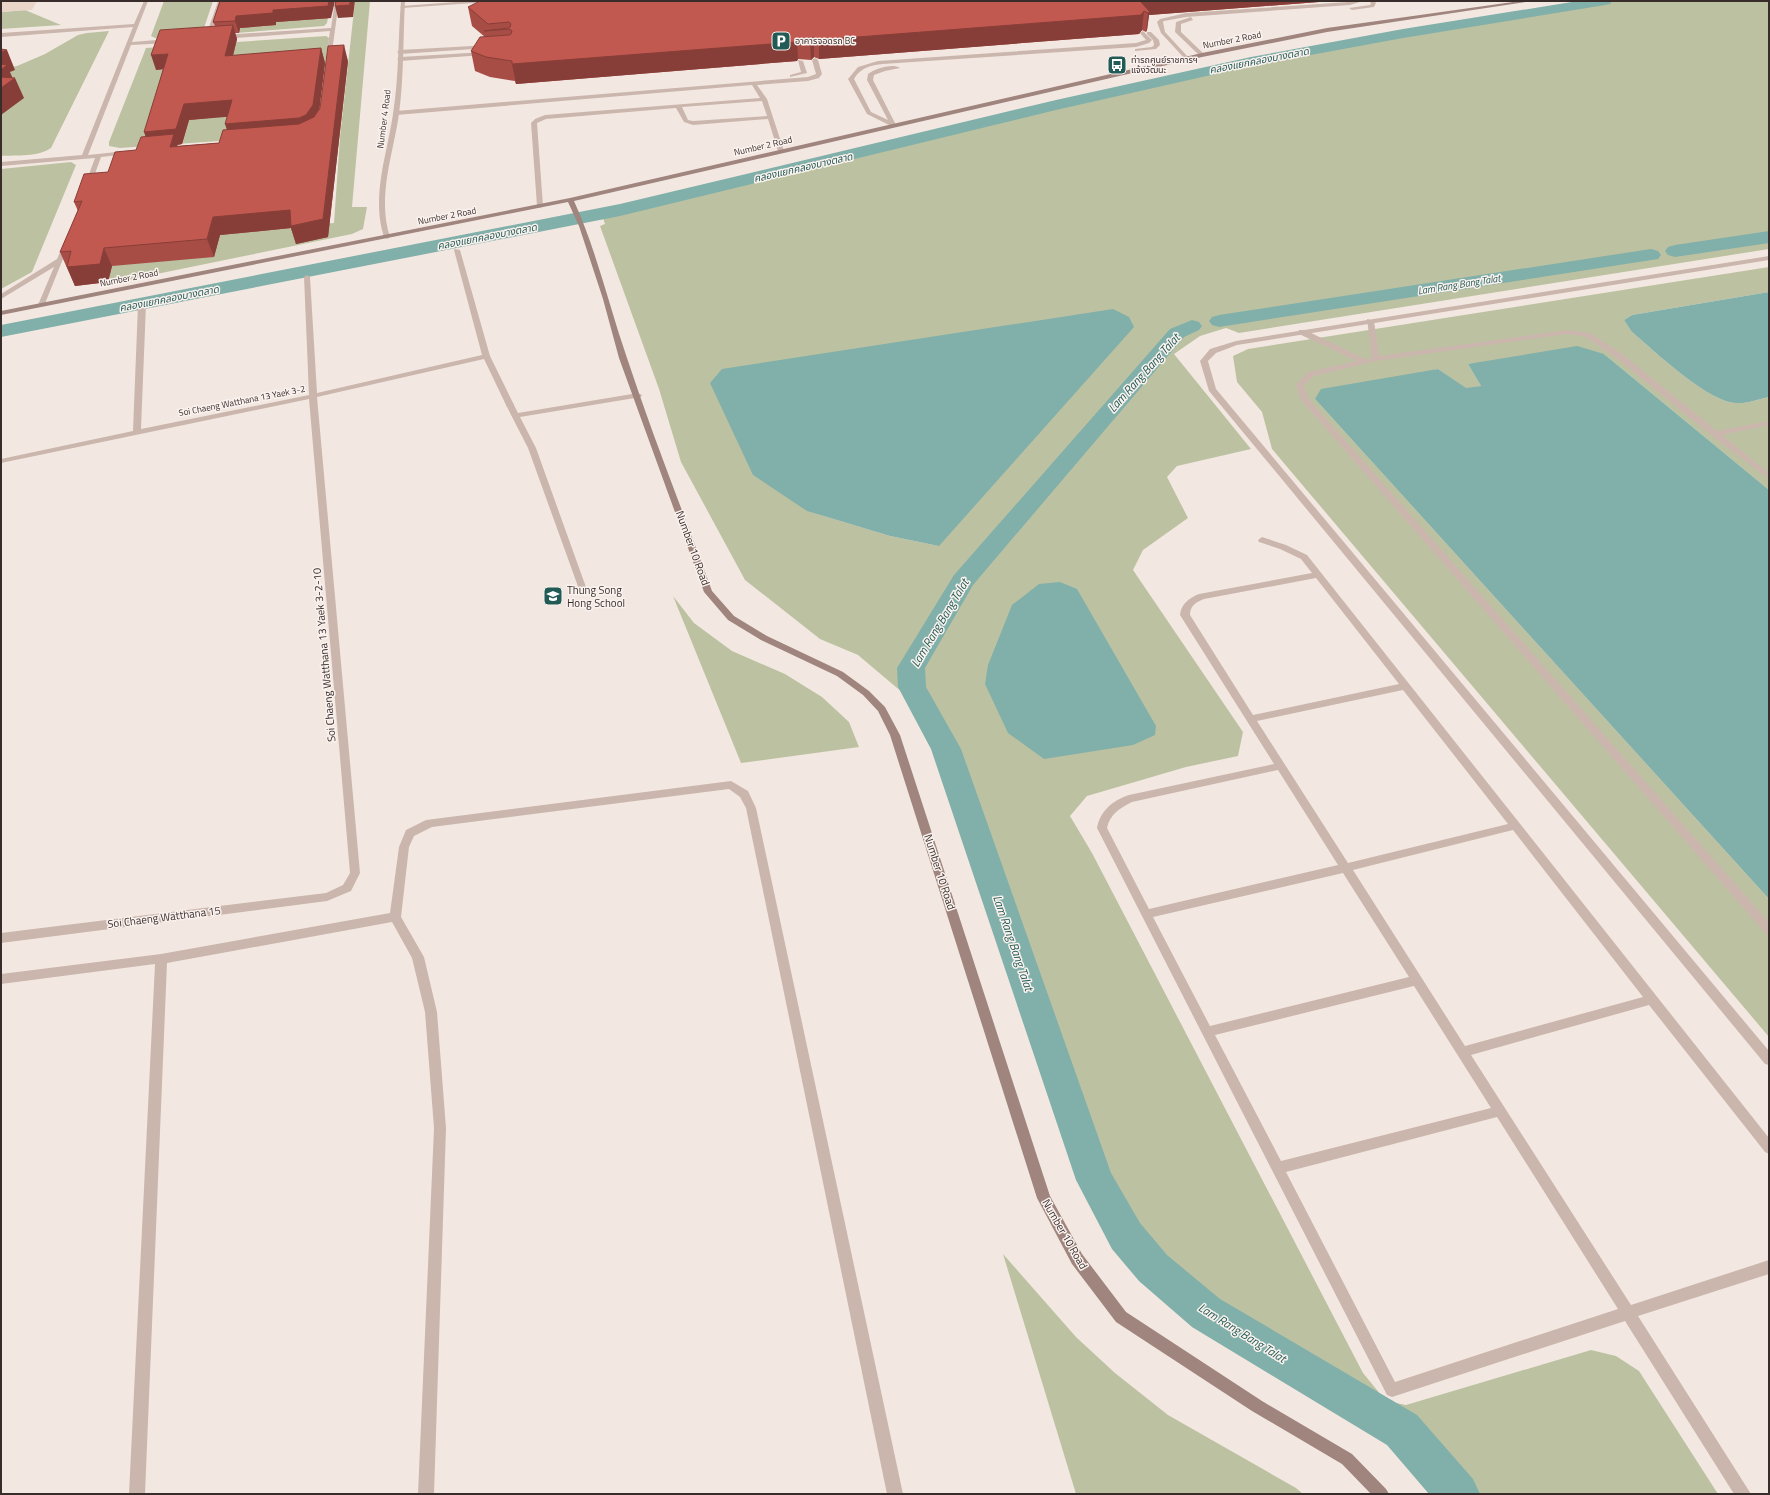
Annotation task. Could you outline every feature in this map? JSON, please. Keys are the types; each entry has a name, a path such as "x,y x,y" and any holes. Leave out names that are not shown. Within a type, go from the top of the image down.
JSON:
{"street":[{"path":"84,157 146,1"},
{"path":"207,38 220,1"},
{"path":"328,68 332,29 337,1"},
{"path":"1160,22 1169,17 1186,15 1350,4 1361,1"},
{"path":"1160,22 1178,23 1186,19 1367,7 1374,5 1371,1"},
{"name":"Number 2 Road","path":"1,313 570,200 1186,58 1327,30 1530,1"},
{"path":"402,4 475,2 480,6"},
{"name":"Number 4 Road","path":"386,237 383,230 381,199 396,113 402,4"},
{"path":"1160,22 1163,32 1186,58"},
{"path":"1178,23 1178,32 1202,55"},
{"path":"1,35 136,24"},
{"path":"200,39 332,29"},
{"path":"893,126 869,113 851,79 854,72 863,66 884,62 1136,45 1149,40 1146,33 1156,40 1157,45 1154,48 1136,50 924,66"},
{"path":"129,44 178,40"},
{"path":"400,52 496,45"},
{"path":"400,60 489,53"},
{"path":"396,113 488,104 754,84 817,77 819,74 815,60"},
{"path":"520,96 794,76 804,73 800,61"},
{"path":"854,72 871,74 884,69 900,68"},
{"path":"871,74 870,80 893,126"},
{"path":"754,84 764,99 781,152"},
{"path":"488,104 493,99 499,98"},
{"path":"540,206 534,123 537,120 544,118 764,99"},
{"path":"678,106 686,121 693,123 770,117"},
{"path":"1,164 129,153"},
{"path":"85,193 99,156"},
{"name":"Number 10 Road","path":"570,200 582,226 624,358 708,592 731,618 764,638 840,674 866,693 882,709 896,734 1044,1198 1077,1259 1121,1317 1257,1406 1347,1459 1381,1494"},
{"path":"42,305 68,238"},
{"path":"457,250 486,356 532,448 583,590"},
{"path":"1769,258 1236,342 1213,351 1204,361 1212,388 1769,1060"},
{"path":"1,297 60,260"},
{"name":"Soi Chaeng Watthana 13 Yaek 3-2-10","path":"307,277 313,396 355,872 347,888 327,897"},
{"path":"137,432 142,304"},
{"path":"1370,321 1376,359"},
{"path":"1302,332 1365,362"},
{"path":"1769,477 1618,355 1587,335 1567,332 1376,359 1311,374 1300,385 1304,399 1769,930"},
{"name":"Soi Chaeng Watthana 13 Yaek 3-2","path":"1,461 313,396 486,356"},
{"path":"515,416 638,395"},
{"path":"1715,434 1769,423"},
{"path":"1262,540 1304,557 1769,1148"},
{"path":"1318,575 1205,595 1194,600 1186,608 1186,619 1743,1494"},
{"path":"1250,719 1406,686"},
{"path":"1280,766 1129,799 1112,808 1103,822 1104,834 1392,1390 1769,1267"},
{"path":"426,1494 440,1128 431,1012 418,957 395,917 404,847 410,833 430,823 731,785 744,794 752,816 895,1494"},
{"path":"1145,914 1345,868 1515,826"},
{"name":"Soi Chaeng Watthana 15","path":"1,938 327,897"},
{"path":"1,979 162,959 395,917"},
{"path":"137,1494 162,959"},
{"path":"1206,1032 1417,980"},
{"path":"1462,1052 1652,999"},
{"path":"1277,1168 1500,1111"}],"green space":[{"path":"164,1 213,1 203,31 193,34 155,38 151,36"},
{"path":"235,1 331,1 327,23 324,26 236,33"},
{"path":"355,1 370,1 352,207 367,207 363,229 352,234 103,285 109,263 217,234 334,223 340,137"},
{"path":"1613,1 1769,1 1769,249 1239,333 1226,328 1200,336 1174,354 1251,449 1177,466 1167,477 1188,518 1143,550 1133,570 1243,732 1238,756 1186,767 1087,796 1070,816 1092,853 1363,1373 1386,1401 1406,1405 1591,1350 1616,1356 1639,1371 1718,1494 1449,1494 1435,1476 1372,1418 1227,1342 1173,1309 1139,1277 1107,1238 1088,1195 921,717 903,693 858,655 820,639 745,580 681,462 659,389 600,226 605,224 603,218 1172,81 1378,40","holes":["807,511 939,546 890,536"]},
{"path":"25,10 61,25 1,29 1,12"},
{"path":"109,31 51,148 34,154 1,156 1,69 17,66 45,54 78,35"},
{"path":"326,36 329,38 316,126 234,140 120,148 109,146 109,142 146,48"},
{"path":"71,162 76,165 32,272 1,289 1,169"},
{"path":"1769,267 1769,292 1632,315 1624,320 1631,331 1681,374 1711,394 1724,400 1736,403 1769,397 1769,490 1604,354 1468,364 1481,386 1466,389 1438,369 1315,399 1769,899 1769,1037 1272,449 1262,412 1237,382 1233,356 1248,349"},
{"path":"673,596 694,623 732,651 785,674 822,697 849,722 859,747 741,763"},
{"path":"1003,1254 1076,1337 1115,1373 1168,1415 1296,1488 1303,1494 1076,1494"}],"shaded area":[{"path":"1,1 37,1 32,10 1,12"}],"water":[{"path":"1769,292 1769,397 1748,402 1736,403 1724,400 1696,385 1631,331 1624,320 1632,315"},
{"path":"1113,309 1129,317 1134,327 939,546 890,536 807,511 753,475 710,383 722,369"},
{"path":"1577,346 1604,354 1769,490 1769,899 1315,399 1321,389 1438,369 1466,388 1481,386 1468,364"},
{"path":"1060,582 1077,589 1156,726 1155,735 1133,745 1044,759 1008,733 985,684 988,665 1012,605 1039,584"}],"building":[{"path":"220,1 329,1 328,6 273,10 273,13 236,16 235,21 213,22"},
{"path":"336,1 350,1 350,5 335,6"},
{"name":"อาคารจอดรถ BC","path":"480,1 1140,1 1150,12 1148,13 1144,11 1141,15 819,40 814,37 810,40 797,39 796,42 512,64 512,61 486,57 471,51 480,37 509,35 512,31 510,29 484,31 508,28 511,24 509,22 488,24 468,7"},
{"path":"233,25 225,56 321,48 313,105 306,115 299,118 225,124 232,100 184,104 176,129 144,132 168,54 151,55 160,30"},
{"path":"344,45 323,219 291,226 290,210 213,217 207,239 104,248 100,264 67,267 71,251 60,252 82,201 74,202 84,174 108,172 115,152 136,150 141,137 174,134 170,147 219,143 223,130 299,124 314,117 320,108 328,46"},
{"path":"1,64 7,65 1,70"},
{"path":"1,77 15,78 1,88"}],"waterway":[{"name":"คลองแยกคลองบางตลาด","path":"1,331 620,210 1056,105 1251,61 1302,51 1605,1"},
{"name":"Lam Rang Bang Talat","path":"1675,251 1769,237"},
{"name":"Lam Rang Bang Talat","path":"1219,321 1651,255"},
{"name":"Lam Rang Bang Talat","path":"1192,326 1177,333 963,581 911,668 912,687 946,749 1095,1180 1126,1236 1153,1268 1206,1313 1402,1430 1458,1494"}],"place":[{"name":"อาคารจอดรถ BC","path":"781,41"},
{"name":"ท่ารถศูนย์ราชการฯ แจ้งวัฒนะ","path":"1117,65"},
{"name":"Thung Song Hong School","path":"553,596"}]}
